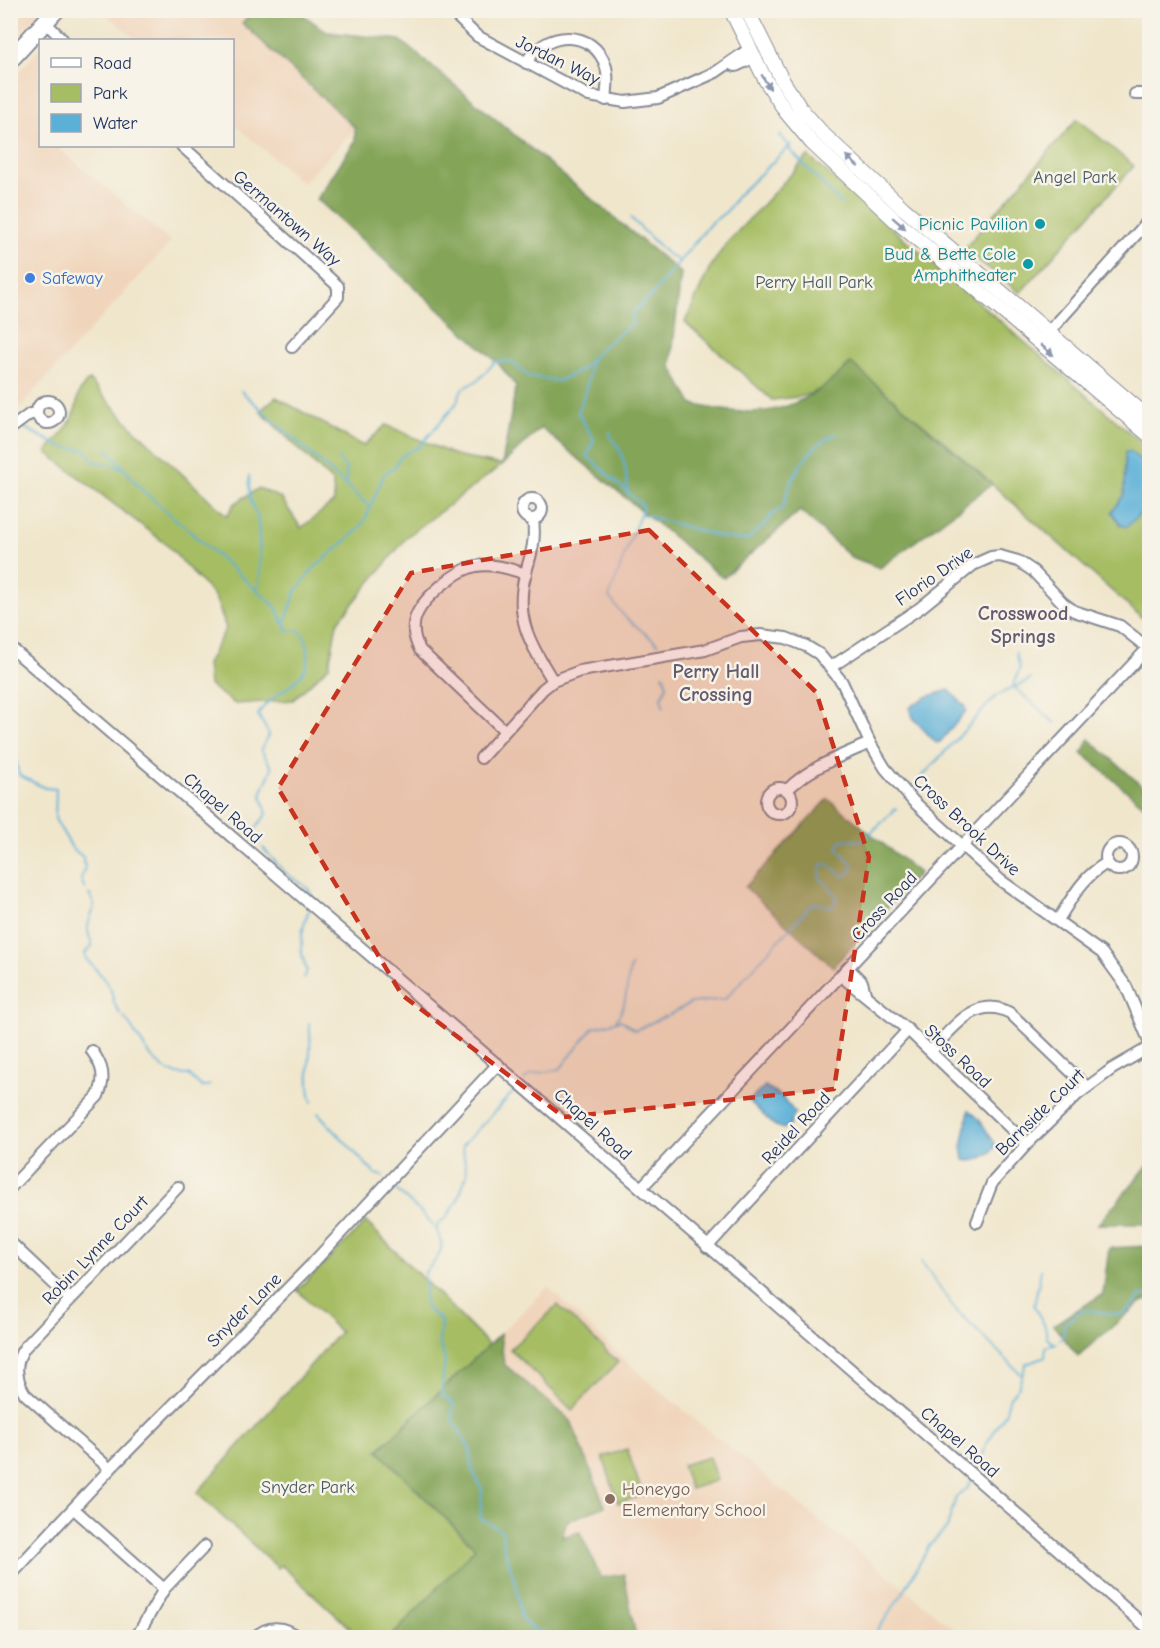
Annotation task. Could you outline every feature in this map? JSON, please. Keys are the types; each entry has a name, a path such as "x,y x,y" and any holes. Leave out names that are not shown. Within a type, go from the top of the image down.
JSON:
{"highway":[{"path":"10,60 51,16"}],"main road":[{"path":"731,10 751,54 786,112 825,156 913,235 1149,436"},
{"path":"747,10 781,78 800,108 823,134 903,208 1149,419"}],"street":[{"name":"Jordan Way","path":"450,10 477,36 589,96 606,100 625,102 658,98 730,64 733,58 751,54"},
{"path":"51,16 62,39"},
{"path":"526,63 533,51 545,42 565,38 580,41 592,47 603,60 608,76 606,100"},
{"path":"1135,94 1149,94"},
{"name":"Germantown Way","path":"183,147 338,286 338,297 292,347"},
{"path":"1048,333 1149,219"},
{"path":"10,429 30,414 37,414"},
{"path":"533,520 535,543 520,601 528,637 553,681"},
{"name":"Florio Drive","path":"831,667 920,608 973,565 991,557 1000,556 1018,561 1033,571 1063,603 1074,611 1120,626 1149,647"},
{"path":"504,730 420,650 415,638 415,618 436,591 466,569 495,566 526,574"},
{"name":"Cross Brook Drive","path":"481,758 535,696 553,681 599,667 705,650 741,637 761,635 786,638 806,646 831,667 842,682 885,768 913,801 1000,880 1102,953 1126,986 1149,1045"},
{"name":"Chapel Road","path":"10,647 498,1064 1149,1630"},
{"name":"Cross Road","path":"641,1188 1149,647"},
{"path":"787,790 799,778 817,766 870,742"},
{"path":"1058,920 1081,884 1093,871 1107,863"},
{"name":"Stoss Road","path":"844,972 855,989 865,993 908,1030 1027,1144"},
{"path":"931,1052 973,1011 1002,1009 1010,1013 1087,1087"},
{"name":"Reidel Road","path":"707,1247 908,1030"},
{"name":"Barnside Court","path":"977,1222 992,1183 1027,1144 1087,1087 1149,1045"},
{"path":"10,1188 98,1096 104,1076 99,1060 92,1051"},
{"name":"Snyder Lane","path":"10,1576 110,1469 311,1265 498,1064"},
{"name":"Robin Lynne Court","path":"110,1469 36,1407 18,1382 16,1363 21,1353 70,1299 178,1187"},
{"path":"10,1242 70,1299"},
{"path":"74,1509 164,1589"},
{"path":"136,1638 164,1589 205,1546"},
{"path":"254,1638 265,1629 275,1628 299,1638"}],"highlighted area":[{"path":"649,530 816,692 869,857 834,1089 564,1117 402,995 278,788 411,573"}],"shaded area":[{"path":"10,11 41,11 11,42"},
{"path":"102,11 253,11 242,24 356,128 302,183 234,124 234,39 136,39"},
{"path":"39,48 39,147 61,147 59,149 171,242 11,416 11,81"},
{"name":"Honeygo Elementary School","path":"548,1287 645,1379 964,1637 391,1637 475,1548 378,1451"}],"green space":[{"path":"253,11 298,11 327,32 400,40 681,273 671,366 692,404 738,412 778,409 814,393 833,380 851,363 992,484 880,568 851,557 800,511 723,578 541,428 502,465 516,386 498,363 317,199 355,141 355,128 242,23"},
{"name":"Angel Park","path":"1077,119 1134,166 1020,293 964,249"},
{"name":"Perry Hall Park","path":"808,156 1149,449 1149,624 947,444 850,363 831,382 816,392 772,400 685,322 709,269 726,244"},
{"path":"89,380 133,428 227,516 234,504 259,488 281,498 301,528 334,502 333,482 260,411 276,397 363,446 386,425 459,457 502,465 408,536 337,623 329,666 293,700 235,704 209,685 207,664 226,628 215,597 166,544 46,452 69,424 79,393"},
{"path":"1089,739 1149,792 1149,810 1082,753"},
{"path":"828,799 919,873 833,967 745,887"},
{"path":"1149,1164 1149,1224 1098,1224"},
{"name":"Snyder Park","path":"366,1222 489,1345 378,1450 476,1548 391,1637 360,1637 281,1565 278,1568 197,1493 340,1332 297,1290"},
{"path":"1149,1246 1149,1300 1141,1302 1078,1356 1053,1325 1103,1294 1109,1248"},
{"path":"558,1305 618,1362 572,1410 510,1349"},
{"path":"500,1334 504,1364 571,1421 605,1506 567,1521 562,1537 580,1532 601,1578 624,1574 636,1637 391,1637 475,1548 378,1451"},
{"path":"627,1449 643,1495 618,1503 603,1457"},
{"path":"709,1457 717,1480 690,1489 682,1465"}],"water":[{"path":"1130,451 1149,469 1150,504 1127,527 1121,525 1112,512 1124,495 1125,452"},
{"path":"949,690 965,706 966,711 940,742 936,743 914,719 909,708 926,697"},
{"path":"765,1086 782,1097 795,1113 790,1125 783,1129 774,1125 749,1101"},
{"path":"969,1110 979,1119 996,1145 987,1155 974,1160 964,1160 962,1147"}],"waterway":[{"path":"780,135 790,147"},
{"path":"412,450 419,447 456,404 462,389 478,380 495,362 511,361 528,376 558,381 581,370 601,348 633,323 631,314 652,295 710,224 727,211 737,196 792,144"},
{"path":"788,148 841,204"},
{"path":"631,218 666,253 679,261"},
{"path":"590,362 588,382 578,413 594,440 587,456 643,506 609,597 624,616 658,644"},
{"path":"241,391 369,506"},
{"path":"21,426 61,447 86,450 94,462 121,468"},
{"path":"610,432 622,456 628,494"},
{"path":"641,514 725,538 747,540 766,523 771,515 783,508 795,475 808,455 816,446 837,434"},
{"path":"107,448 140,488 275,606 288,631 298,630 306,639 308,662 304,671 298,679 272,699 258,715 269,734 261,750 272,768 261,794 267,814 255,831 259,844"},
{"path":"285,623 296,591 313,569 358,530 365,520 384,474 394,468 401,456 409,452"},
{"path":"338,458 346,469 347,486"},
{"path":"249,475 250,498 258,519 260,579 257,589"},
{"path":"1013,686 1020,668 1016,653"},
{"path":"663,674 667,686 661,698 664,708"},
{"path":"919,780 996,696 1031,679"},
{"path":"1013,686 1055,723"},
{"path":"10,748 14,751 19,775 45,788 56,789 55,819 72,848 83,857 85,867 81,879 85,889"},
{"path":"669,1015 691,1003 725,999 810,906 816,903 829,907 835,905 837,895 820,878 821,865 828,864 844,876 850,873 853,865 838,849 839,842 845,839 862,841 896,809"},
{"path":"263,848 287,874 307,888 312,901"},
{"path":"89,894 93,903 88,926 92,946 85,953 86,959 103,977 111,990 120,1014"},
{"path":"304,979 307,970 302,956 302,940 309,910"},
{"path":"616,1020 625,1000 631,966"},
{"path":"524,1080 529,1075 560,1069 593,1028 621,1020 635,1030 666,1016"},
{"path":"124,1017 158,1064 177,1074 189,1075 202,1087 210,1085"},
{"path":"309,1023 309,1083 312,1102"},
{"path":"457,1202 467,1174 462,1146 517,1088"},
{"path":"318,1113 375,1174 383,1176"},
{"path":"392,1185 423,1214 437,1231 441,1240 439,1255 425,1272 426,1308 441,1322 439,1342 445,1360 441,1394 454,1404 452,1418 470,1449 471,1467 482,1490 480,1518 502,1531 504,1550 516,1583 521,1618 532,1629 548,1633 550,1638"},
{"path":"437,1230 438,1224 447,1217 456,1203"},
{"path":"921,1261 954,1308 1022,1375"},
{"path":"1041,1270 1034,1306 1045,1326 1047,1338 1054,1344"},
{"path":"1060,1339 1063,1337 1064,1324 1081,1311 1121,1314 1127,1311 1140,1295 1150,1295"},
{"path":"1018,1388 1026,1364 1045,1357 1046,1347 1056,1343"},
{"path":"976,1474 982,1464 985,1446 1005,1414 1010,1397 1016,1390"},
{"path":"872,1638 903,1593 929,1546 947,1528 956,1497 967,1489 971,1480"}],"place":[{"name":"Picnic Pavilion","path":"1040,224"},
{"name":"Bud & Bette Cole Amphitheater","path":"1028,264"},
{"name":"Safeway","path":"30,278"},
{"name":"Honeygo Elementary School","path":"610,1499"}],"district":[{"name":"Crosswood Springs","path":"1023,624"},
{"name":"Perry Hall Crossing","path":"716,682"}]}
